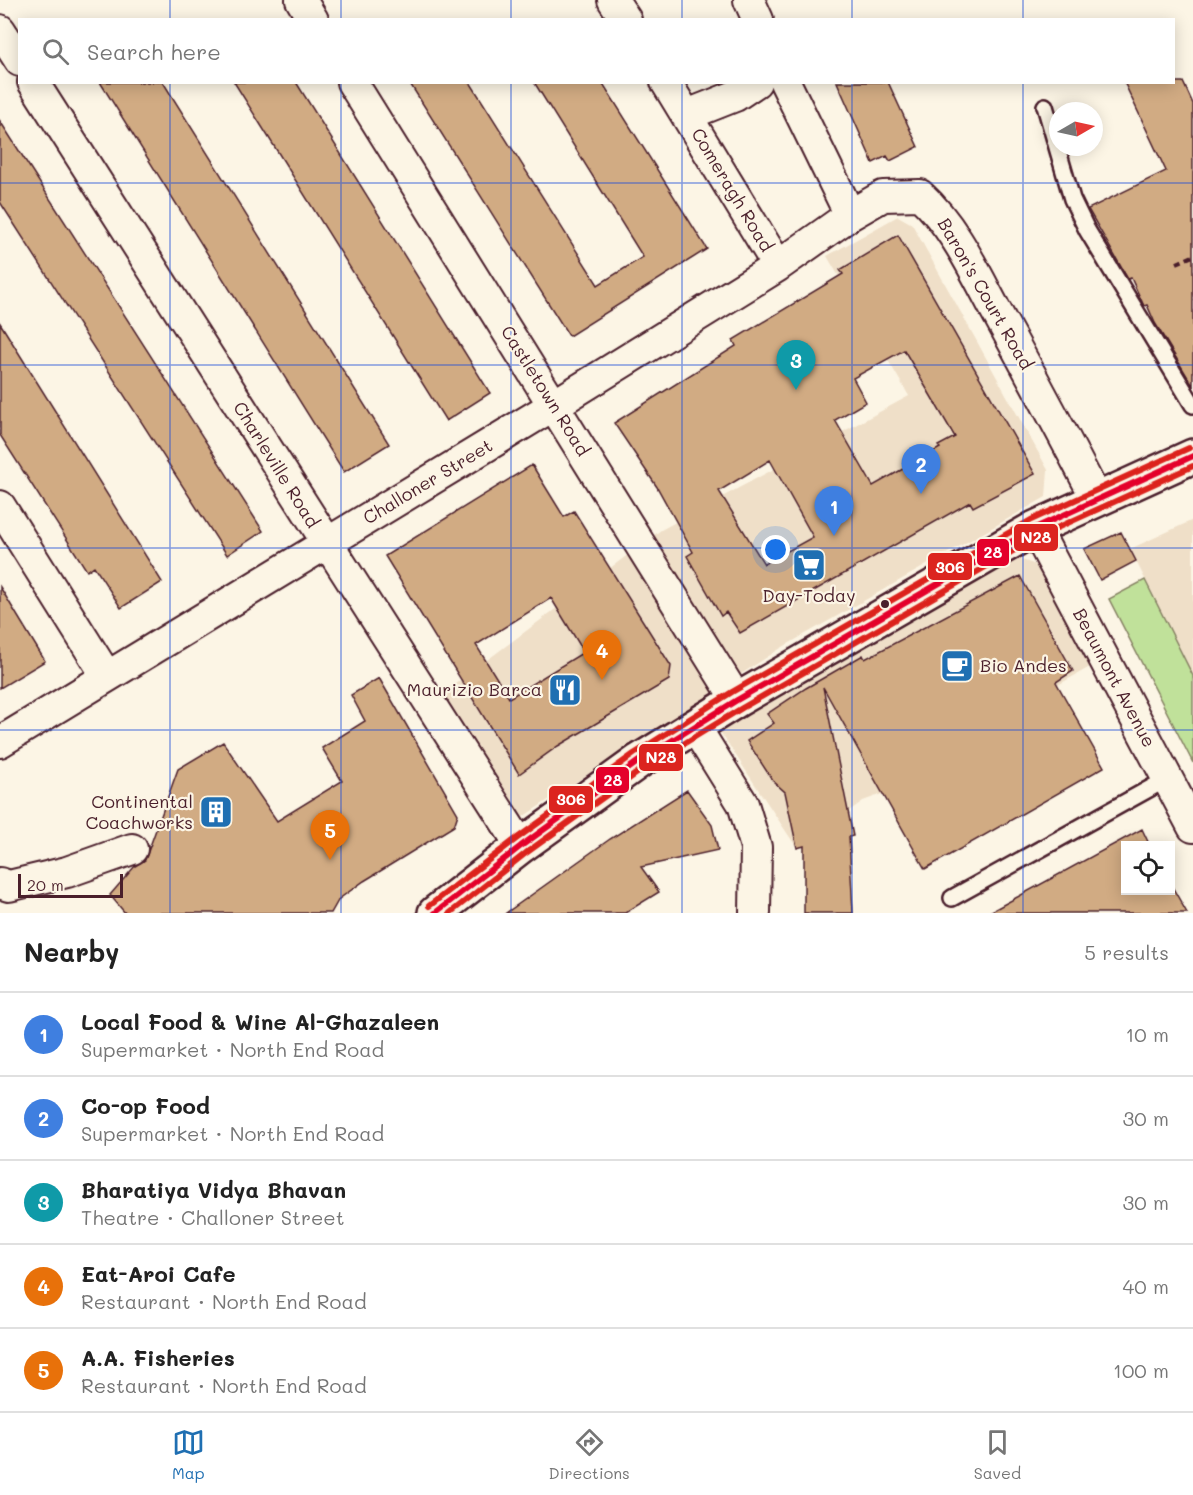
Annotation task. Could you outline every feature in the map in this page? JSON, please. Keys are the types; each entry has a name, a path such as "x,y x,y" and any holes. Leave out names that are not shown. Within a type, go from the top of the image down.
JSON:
{"main road":[{"path":"435,913 521,846 639,761 737,700 1035,528 1193,456"}],"street":[{"path":"301,0 312,18"},
{"path":"613,0 625,18"},
{"path":"749,0 757,18"},
{"path":"0,30 18,58"},
{"name":"Charleville Road","path":"34,84 521,846"},
{"name":"Castletown Road","path":"353,84 737,700"},
{"name":"Comeragh Road","path":"667,84 778,266"},
{"name":"Comeragh Road","path":"687,115 735,96 753,84"},
{"path":"786,84 850,215"},
{"name":"Baron's Court Road","path":"850,215 883,195 920,195 938,211 963,250 1068,442 1097,500"},
{"name":"Challoner Street","path":"0,742 106,675 243,596 554,405 778,266 850,215"},
{"path":"0,506 106,675"},
{"name":"Beaumont Avenue","path":"1035,528 1193,827"},
{"path":"695,727 743,804 756,847 755,913"},
{"path":"0,883 9,886 67,872 132,849"}],"lane":[{"path":"1046,106 1072,198 1088,230 1193,405"},
{"path":"952,898 1167,779"}],"path":[{"path":"1177,263 1193,256"}],"shaded area":[{"path":"898,216 912,224 1048,470 1046,497 781,648 521,818 443,693 661,530 909,396 827,256"},
{"path":"1193,520 1193,675 1130,549"},
{"path":"1003,553 1047,569 1097,663 928,758 898,788 863,801 797,848 721,733 731,712"}],"green space":[{"path":"1145,580 1193,676 1193,763 1109,599"}],"building":[{"path":"1183,82 1193,104 1193,386 1088,209 1166,171 1125,84"},
{"path":"101,84 164,84 389,444 344,472"},
{"path":"235,84 297,84 490,393 446,421"},
{"path":"410,84 471,84 598,285 643,257 535,84 603,84 707,249 569,336"},
{"path":"838,84 889,84 918,147 890,161 887,156 873,163"},
{"path":"0,121 263,531 227,555 0,202"},
{"path":"898,235 1035,474 973,507 970,502 740,633 726,612 721,616 687,556 693,552 657,487 614,423 736,346 733,340 843,274 840,270","holes":["904,350 955,437 873,486 835,420 866,402 853,378","770,460 813,537 764,564 719,491"]},
{"path":"0,323 162,582 121,608 94,566 87,571 0,435"},
{"path":"532,465 564,517 574,511 671,666 669,680 558,746 519,774 385,556","holes":["551,598 584,652 509,698 476,645"]},
{"path":"1121,532 1136,561 1100,580 1084,549"},
{"path":"1020,576 1073,671 1056,682 1104,767 925,869 823,687 853,836 849,837 853,913 804,913 804,846 797,848 785,792 773,781 747,741 774,723 767,714 806,688 863,655 865,659"},
{"path":"0,587 45,661 0,688"},
{"path":"379,678 458,814 454,826 364,881 339,899 331,913 125,913 110,895 135,866 145,860 178,769 223,742 277,821 342,781 322,748 365,721 351,695"},
{"path":"687,790 712,825 718,850 641,867 659,892 625,913 506,913 610,839"},
{"path":"1142,829 1148,841 1121,841 1121,895 1175,895 1175,892 1187,913 988,913"}],"transit line":[{"name":"306","path":"429,906 516,839 634,754 732,692 1031,520 1189,448"},
{"name":"28","path":"435,913 521,846 639,761 737,700 1035,528 1193,456"},
{"name":"N28","path":"450,913 526,853 644,768 742,708 1039,536 1193,466"}],"place":[{"name":"Bharatiya Vidya Bhavan","path":"796,390"},
{"name":"Co-op Food","path":"921,494"},
{"name":"Local Food & Wine Al-Ghazaleen","path":"834,536"},
{"name":"Day-Today","path":"809,565"},
{"name":"Bio Andes","path":"957,666"},
{"name":"Eat-Aroi Cafe","path":"602,680"},
{"name":"Maurizio Barca","path":"565,690"},
{"name":"Continental Coachworks","path":"216,812"},
{"name":"A.A. Fisheries","path":"330,860"}]}
